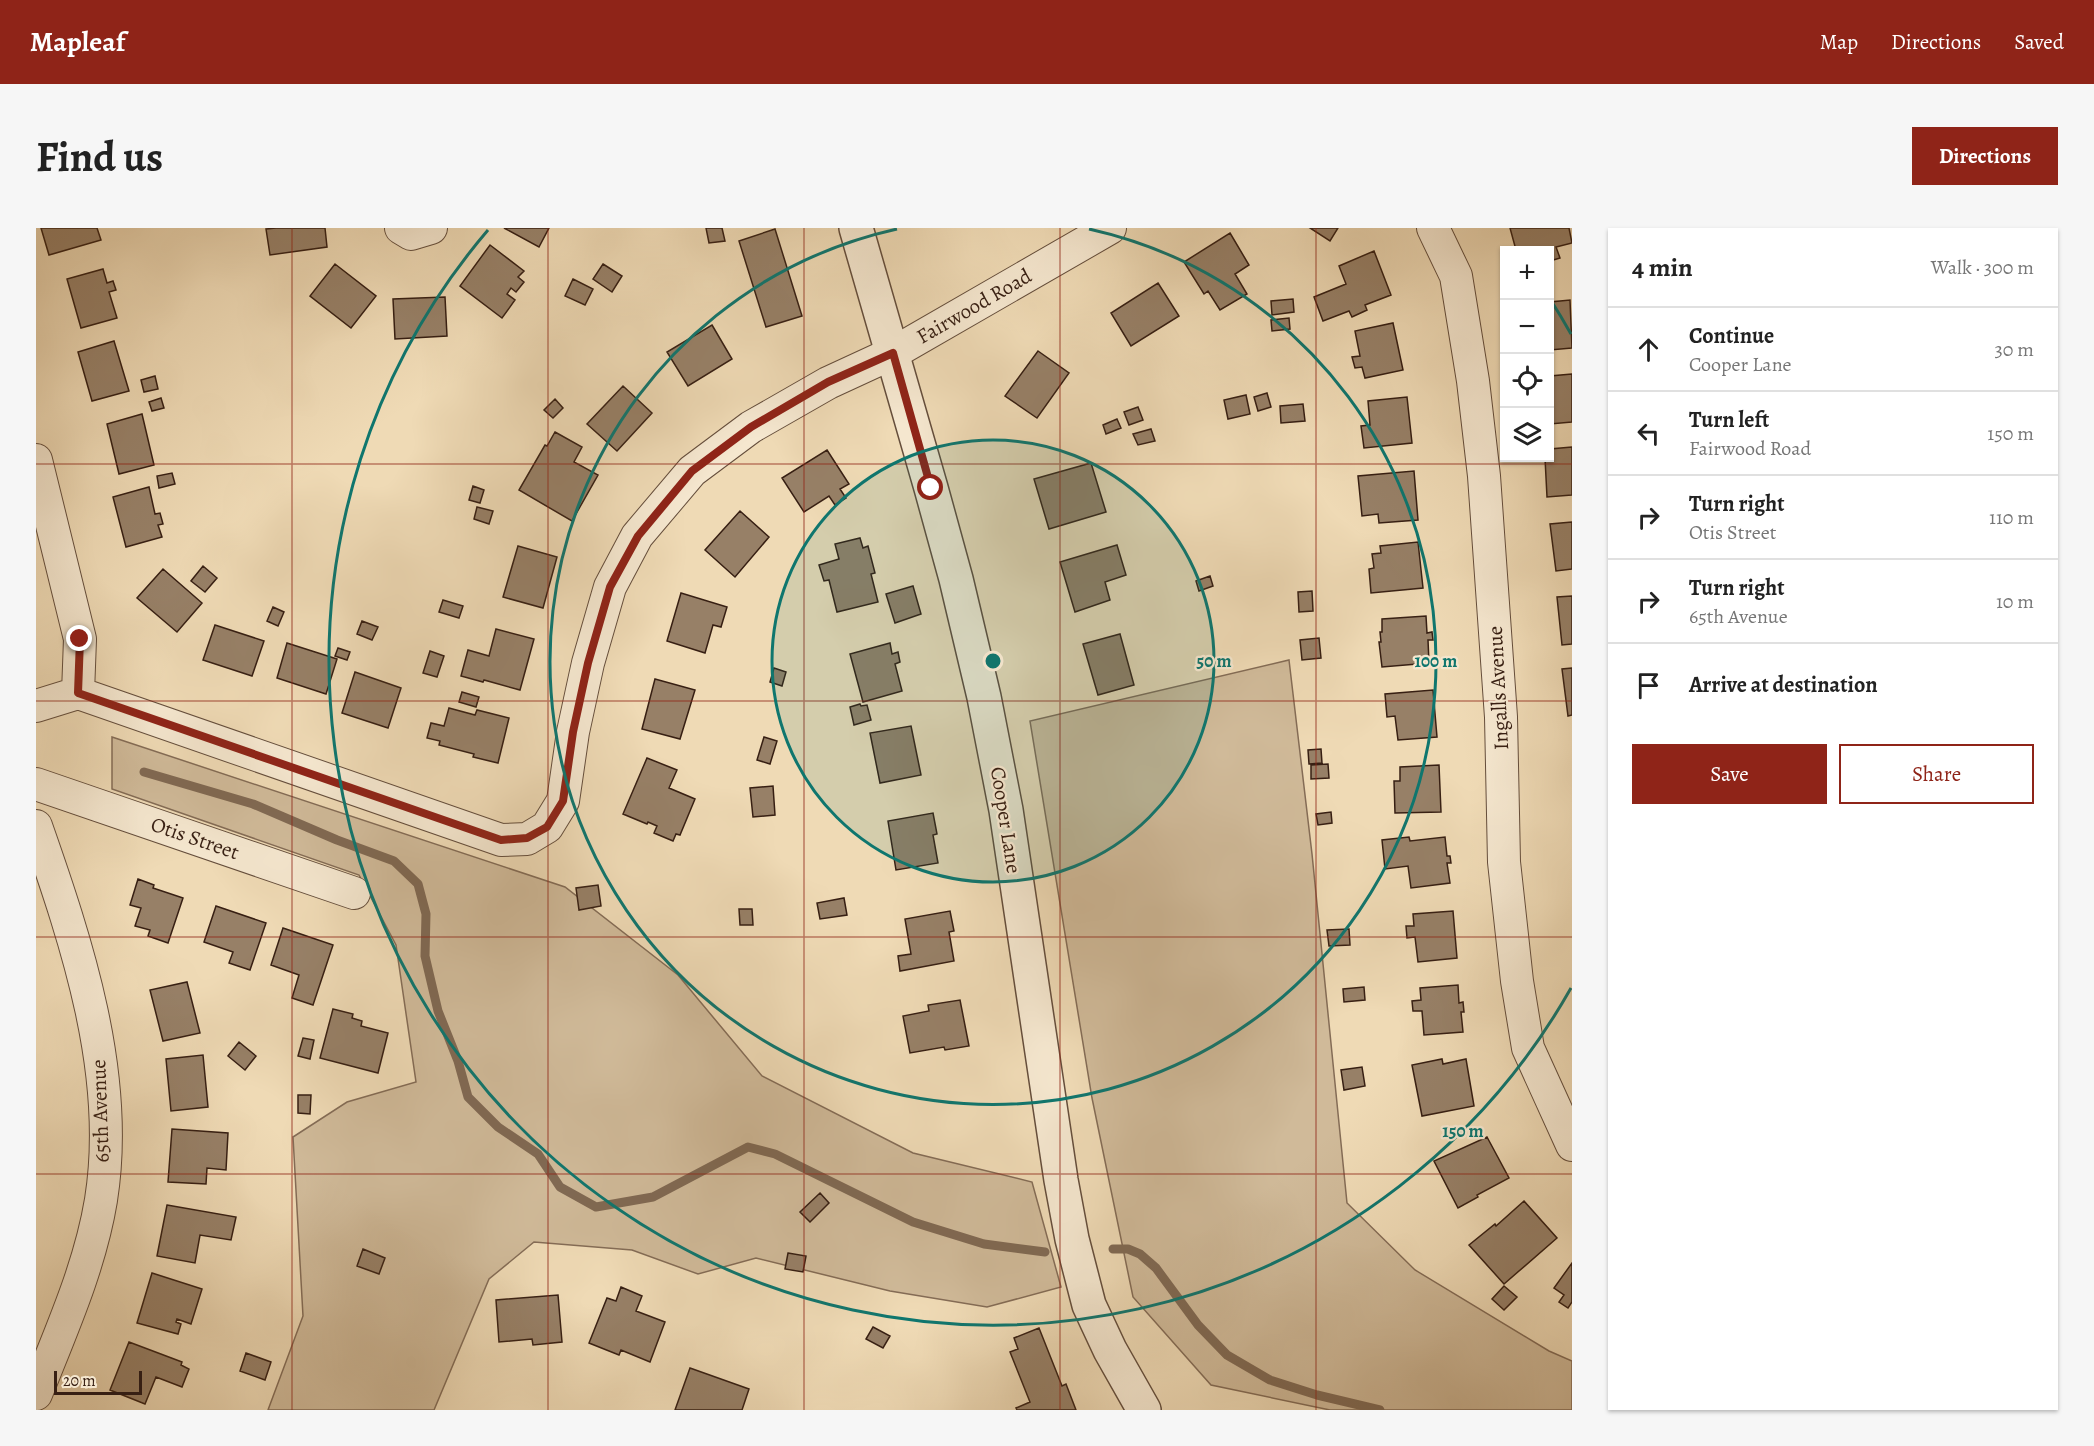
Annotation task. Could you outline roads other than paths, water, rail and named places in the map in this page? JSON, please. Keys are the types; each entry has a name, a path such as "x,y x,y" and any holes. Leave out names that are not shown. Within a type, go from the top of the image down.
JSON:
{"street":[{"path":"400,228 411,234 431,228"},
{"name":"Cooper Lane","path":"856,228 956,579 984,696 1006,810 1061,1180 1072,1239 1089,1305 1110,1350 1144,1410"},
{"name":"Fairwood Road","path":"78,693 501,840 527,838 547,827 563,801 573,732 588,663 610,587 638,536 692,471 751,427 828,382 893,353 1110,228"},
{"name":"Ingalls Avenue","path":"1433,228 1456,276 1473,381 1484,476 1501,717 1504,862 1517,981 1528,1048 1572,1145"},
{"path":"36,459 80,639 78,693 36,706"},
{"name":"Otis Street","path":"36,783 354,893"},
{"name":"65th Avenue","path":"36,826 72,937 87,994 100,1060 106,1133 101,1199 88,1254 70,1309 36,1394"}],"waterway":[{"path":"144,772 253,804 337,840 394,861 418,884 426,914 425,956 438,1011 458,1061 468,1097 498,1127 538,1154 560,1187 596,1207 653,1197 748,1147 775,1154 913,1222 984,1244 1045,1252"},
{"path":"1113,1249 1128,1249 1140,1254 1156,1268 1198,1325 1227,1355 1270,1380 1317,1395 1380,1410"}]}
